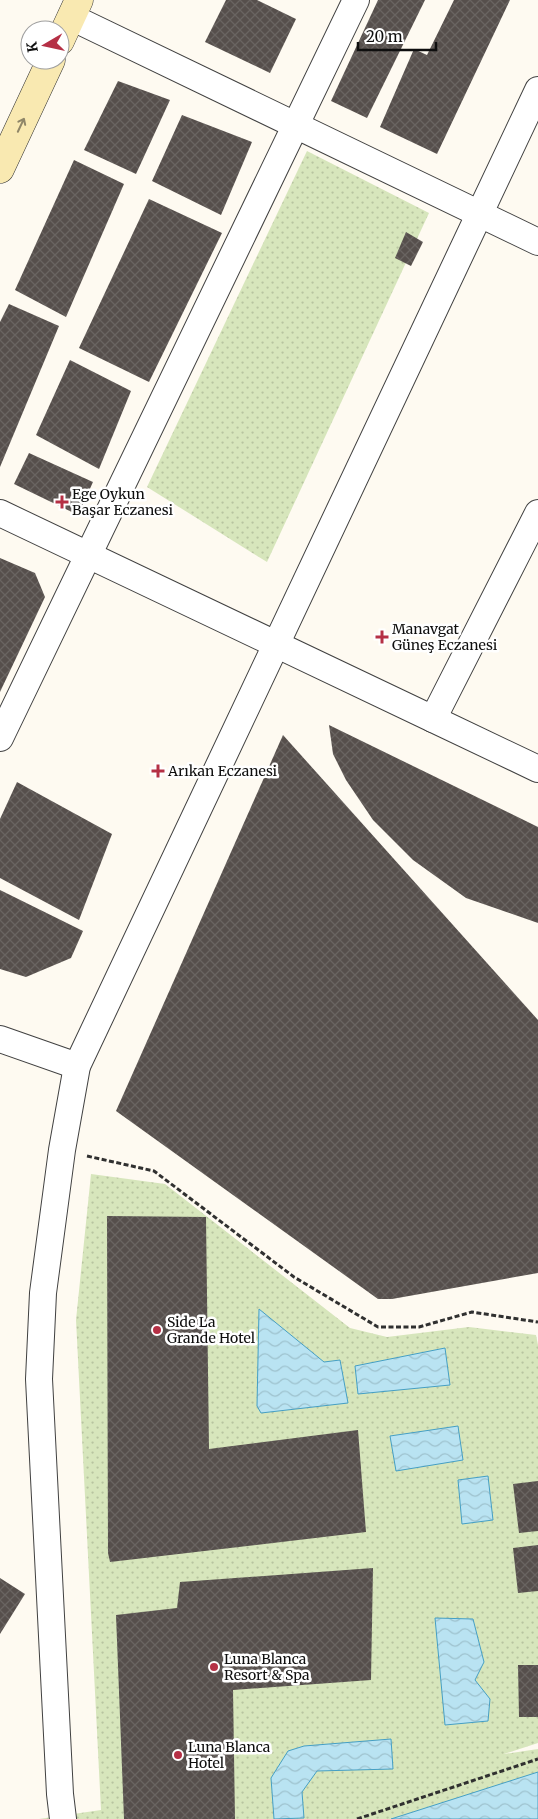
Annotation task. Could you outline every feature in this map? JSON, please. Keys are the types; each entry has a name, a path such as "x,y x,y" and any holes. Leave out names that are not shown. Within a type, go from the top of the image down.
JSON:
{"main road":[{"path":"70,20 75,8"},
{"path":"0,169 46,70"}],"street":[{"path":"0,738 356,0"},
{"path":"75,8 296,125 538,242"},
{"path":"63,1819 60,1794 39,1379 42,1293 62,1150 77,1066 538,90"},
{"path":"0,513 538,769"},
{"path":"433,719 538,513"},
{"path":"0,1039 77,1066"}],"path":[{"path":"62,1150 154,1172 294,1277 378,1327 419,1327 472,1312 538,1322"},
{"path":"357,1819 538,1759"}],"green space":[{"path":"307,151 429,213 267,562 147,487"},
{"path":"91,1174 165,1184 350,1328 387,1337 469,1327 536,1335 538,1345 538,1743 504,1754 538,1749 538,1819 39,1819 101,1810 76,1320"}],"water":[{"path":"259,1309 324,1362 340,1360 348,1403 261,1413 257,1406"},
{"path":"445,1348 450,1385 358,1394 355,1366"},
{"path":"458,1426 463,1460 396,1471 390,1436"},
{"path":"488,1476 493,1520 462,1524 458,1480"},
{"path":"435,1618 473,1619 484,1662 475,1680 490,1699 488,1721 445,1725"},
{"path":"391,1739 393,1769 317,1771 302,1792 304,1818 274,1819 271,1778 288,1751 304,1746"},
{"path":"538,1772 538,1819 391,1819"}],"building":[{"path":"226,0 257,0 296,19 270,73 205,42"},
{"path":"378,0 425,0 367,118 331,101"},
{"path":"454,0 510,0 437,154 380,127 414,49 427,55"},
{"path":"118,81 170,100 136,174 84,150"},
{"path":"182,115 252,142 221,215 152,181"},
{"path":"74,160 124,184 66,317 15,290"},
{"path":"149,199 222,233 149,382 79,348"},
{"path":"406,232 423,242 411,266 395,258"},
{"path":"9,304 59,326 0,467 0,322"},
{"path":"70,360 131,391 99,469 36,435"},
{"path":"29,453 93,482 78,515 14,484"},
{"path":"0,558 35,573 45,597 0,692"},
{"path":"329,725 538,827 538,923 466,898 413,860 373,820 346,780 333,754"},
{"path":"283,735 538,1020 538,1273 392,1299 378,1299 116,1111"},
{"path":"17,782 112,834 79,920 0,878 0,819"},
{"path":"0,890 83,931 71,958 26,977 0,969"},
{"name":"Side La Grande Hotel","path":"107,1216 206,1217 209,1449 358,1430 366,1532 110,1562 108,1553"},
{"path":"538,1481 538,1531 519,1533 513,1484"},
{"path":"538,1545 538,1591 518,1593 513,1548"},
{"name":"Luna Blanca Hotel","path":"373,1568 371,1680 233,1690 235,1819 124,1819 116,1615 177,1608 180,1582"},
{"path":"0,1578 25,1594 0,1634"},
{"path":"518,1665 538,1665 538,1717 519,1717"}],"place":[{"name":"Ege Oykun Başar Eczanesi","path":"62,502"},
{"name":"Manavgat Güneş Eczanesi","path":"382,637"},
{"name":"Arıkan Eczanesi","path":"158,771"},
{"name":"Side La Grande Hotel","path":"157,1330"},
{"name":"Luna Blanca Resort & Spa","path":"214,1667"},
{"name":"Luna Blanca Hotel","path":"178,1755"}]}
